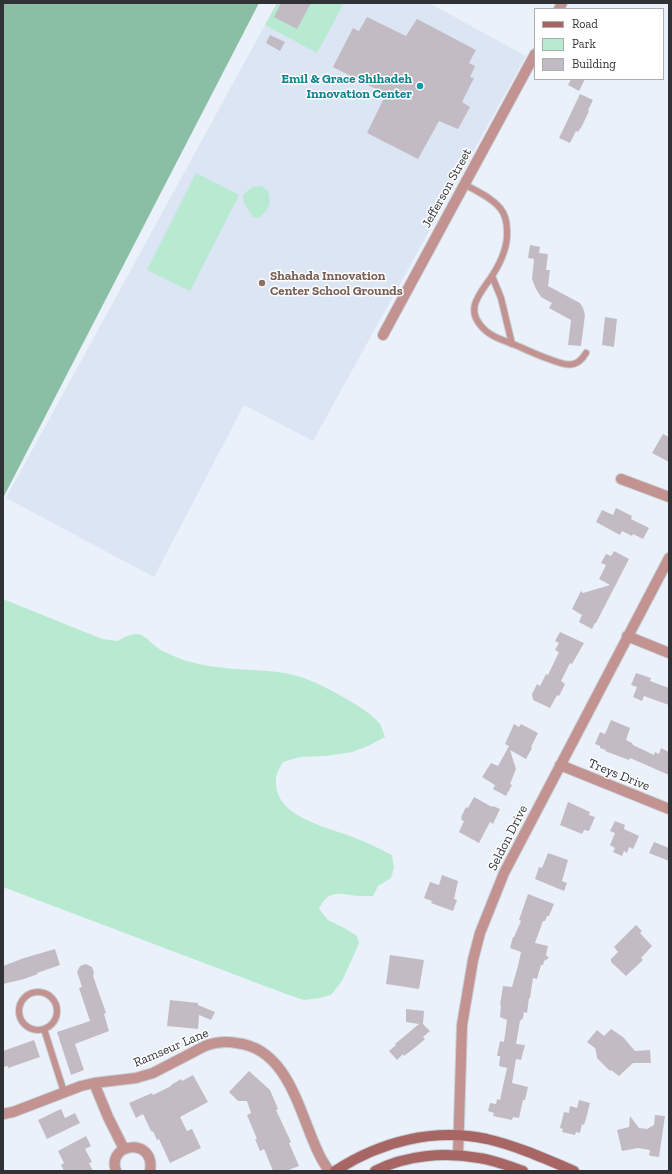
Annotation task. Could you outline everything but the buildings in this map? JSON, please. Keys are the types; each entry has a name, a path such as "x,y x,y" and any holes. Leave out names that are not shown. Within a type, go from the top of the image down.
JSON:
{"main road":[{"path":"336,1171 365,1153 392,1143 424,1137 459,1135 488,1139 514,1147 574,1171"},
{"path":"375,1171 401,1161 422,1157 458,1155 480,1158 523,1171"}],"street":[{"name":"Jefferson Street","path":"382,335 534,56"},
{"path":"621,479 669,497"},
{"name":"Seldon Drive","path":"458,1155 462,1025 467,987 480,933 504,873 669,558"},
{"path":"628,636 669,653"},
{"name":"Treys Drive","path":"560,765 669,809"},
{"name":"Ramseur Lane","path":"3,1114 13,1112 64,1092 94,1083 136,1078 153,1073 205,1046 214,1043 226,1042 246,1044 258,1048 267,1055 286,1077 318,1153 328,1171"},
{"path":"94,1083 108,1117 124,1149"},
{"path":"116,1171 115,1161 118,1153 131,1147 143,1150 150,1159 150,1171"}],"lane":[{"path":"464,184 500,208 507,227 508,242 492,276 480,291 476,300 476,317 484,330 491,335 537,355 572,365 581,361 586,353"},
{"path":"492,276 501,298 512,344"},
{"path":"34,992 41,992 48,995 53,999 56,1006 57,1013 55,1021 44,1029 37,1030 28,1028 19,1018 19,1006 22,1000 27,995 34,992"},
{"path":"44,1029 64,1092"}],"shaded area":[{"name":"Shahada Innovation Center School Grounds","path":"277,3 429,3 526,56 313,441 244,405 154,577 6,498"}],"green space":[{"path":"3,3 259,3 3,498"},
{"path":"277,3 344,3 317,53 265,25"},
{"path":"196,173 239,195 190,291 147,270"},
{"path":"261,186 268,191 269,206 259,218 253,217 244,203 243,195 252,187"},
{"path":"3,599 102,639 118,641 127,636 139,634 144,636 165,652 190,662 209,666 278,672 297,676 316,683 342,696 366,711 379,723 385,737 368,746 352,752 326,756 300,757 283,762 276,777 277,792 291,811 302,818 360,840 392,855 394,868 391,878 378,886 373,896 341,894 331,895 323,902 319,909 328,920 357,936 359,943 342,981 331,995 304,1000 3,887"}],"place":[{"name":"Emil & Grace Shihadeh Innovation Center","path":"420,86"},
{"name":"Shahada Innovation Center School Grounds","path":"262,283"}]}
